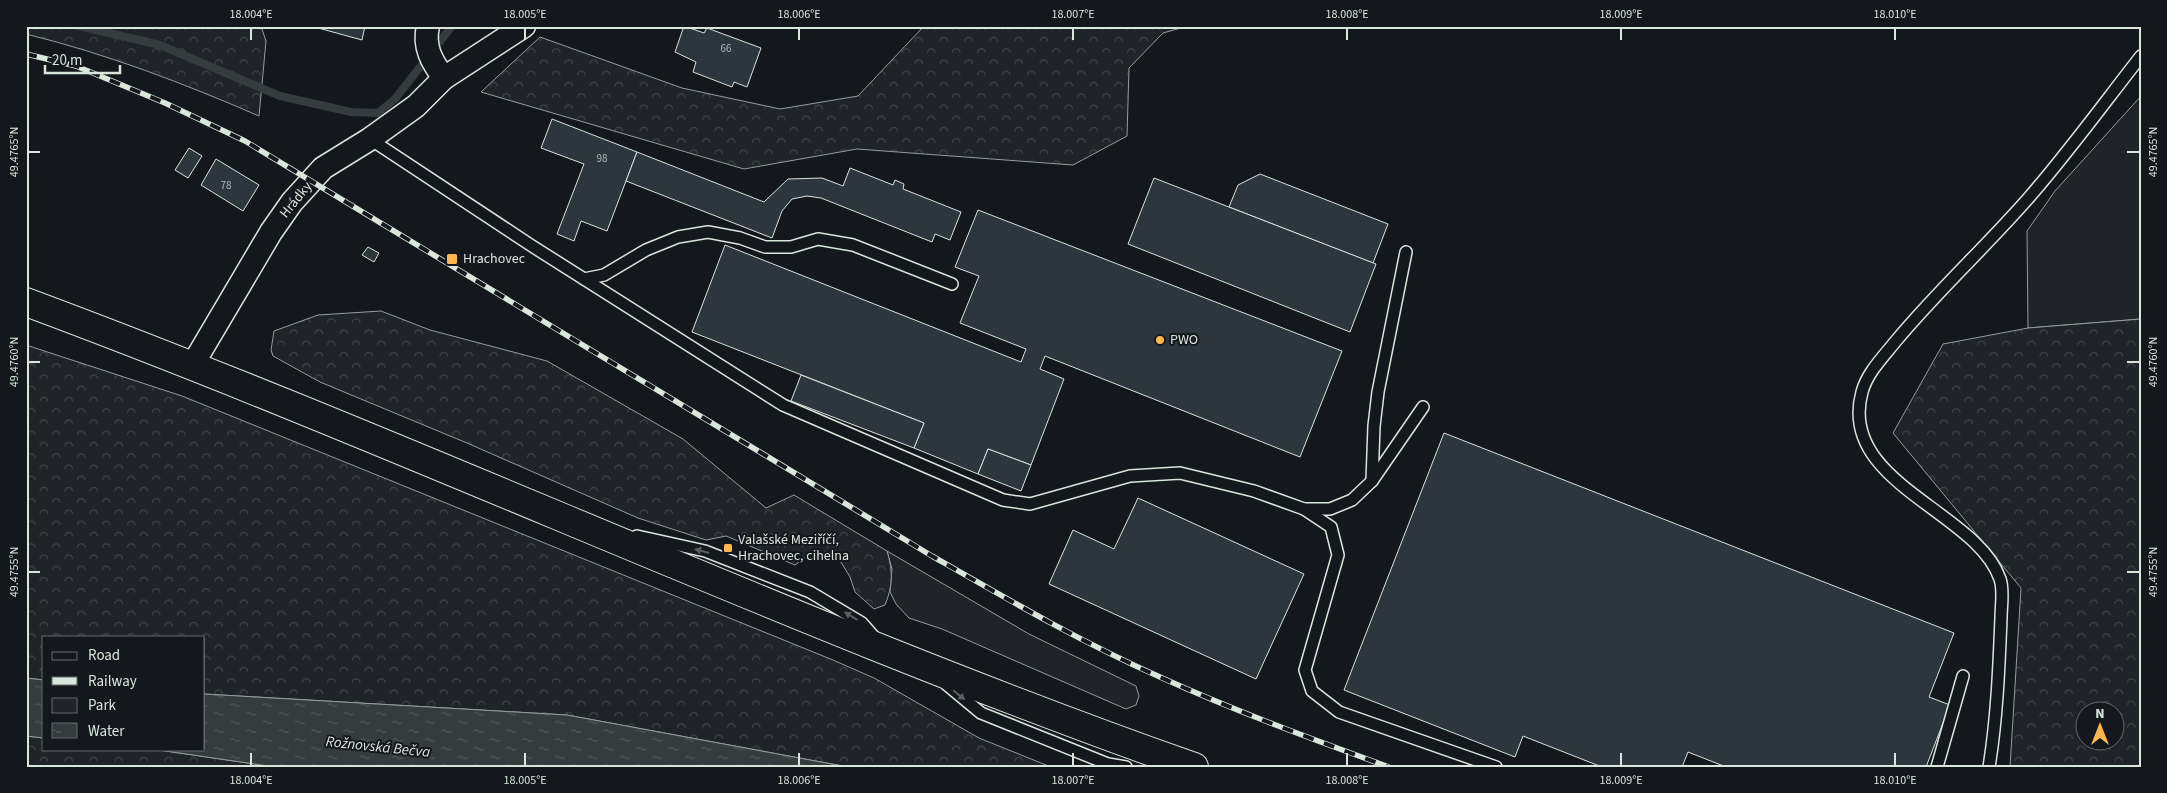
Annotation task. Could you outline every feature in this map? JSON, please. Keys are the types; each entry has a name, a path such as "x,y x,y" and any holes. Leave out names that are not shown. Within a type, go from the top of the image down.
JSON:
{"main road":[{"path":"26,302 193,364 554,515 921,665 1194,767"}],"street":[{"name":"Hrádky","path":"193,364 271,232 292,202 323,168 370,139 416,106 433,53 524,26"}],"lane":[{"path":"1989,767 2000,639 2001,580 1992,563 1977,544 1912,496 1885,470 1873,454 1862,435 1859,414 1862,392 1871,372 1908,326 2033,194 2141,56"},
{"path":"370,139 584,279 783,405 1002,500 1030,504 1130,476 1180,473 1254,491 1304,509 1331,527 1338,555 1305,670 1312,691 1339,712 1496,767"},
{"path":"584,279 604,275 646,250 678,237 708,232 740,238 765,247 791,247 818,239 854,245 952,284"},
{"path":"1372,481 1377,400 1406,252"},
{"path":"1304,509 1330,509 1352,500 1372,481 1423,407"},
{"path":"921,665 981,713 1108,764 1126,767"},
{"path":"1937,767 1963,676"}],"green space":[{"path":"26,26 261,26 266,41 259,116 144,70 26,34"},
{"path":"924,26 1188,26 1163,33 1129,68 1127,136 1073,165 857,149 744,169 481,92 540,37 682,88 780,109 858,96"},
{"path":"2141,96 2141,319 2028,328 2027,231 2055,191"},
{"path":"381,311 430,330 547,361 683,439 766,508 794,495 887,551 891,578 890,591 885,605 874,609 855,592 850,577 841,562 826,552 806,557 795,565 726,536 706,540 638,518 467,443 320,382 273,356 271,350 274,331 318,315"},
{"path":"2141,319 2141,767 2010,767 2021,588 1893,433 1943,344 2028,328"},
{"path":"26,345 182,396 833,660 874,678 979,738 1051,767 848,767 567,715 205,694 205,636 42,636 42,680 26,678"},
{"path":"887,551 1029,634 1136,686 1139,696 1136,705 1126,709 942,629 909,618 896,604 890,592 892,569"},
{"path":"26,736 42,738 42,750 159,750 275,767 26,767"}],"water":[{"path":"26,678 42,680 42,738 26,736"},
{"name":"Rožnovská Bečva","path":"205,694 567,715 848,767 275,767 159,750 205,750"}],"building":[{"path":"311,26 365,26 362,40"},
{"path":"684,26 704,33 707,28 761,48 747,87 734,82 732,87 693,72 696,62 675,52"},
{"path":"552,119 637,152 607,231 581,221 574,241 557,234 584,164 541,148"},
{"path":"189,148 202,156 188,178 175,170"},
{"path":"637,152 764,202 788,179 822,178 843,186 850,168 893,185 895,180 904,184 903,189 961,212 950,240 935,234 932,242 821,198 807,196 792,199 782,211 772,238 626,181"},
{"path":"216,159 259,185 243,211 201,185"},
{"path":"1260,174 1388,224 1373,263 1229,207 1238,185"},
{"path":"1154,178 1376,264 1350,332 1128,244"},
{"name":"PWO","path":"978,210 1342,351 1300,457 1045,356 1040,369 1064,379 1031,465 988,449 978,474 914,448 924,423 692,332 725,245 1021,362 1026,349 960,323 979,276 955,267"},
{"path":"368,247 379,253 374,262 362,255"},
{"path":"801,375 924,423 914,448 791,401"},
{"path":"1444,433 1954,633 1929,697 1950,705 1926,767 1726,767 1688,752 1682,767 1602,767 1523,736 1515,757 1344,690"},
{"path":"988,449 1031,465 1021,491 978,474"},
{"path":"1138,498 1304,574 1256,679 1049,584 1073,530 1114,549"}],"waterway":[{"path":"79,26 160,45 280,96 351,112 378,113 395,99 452,26"}],"railway":[{"path":"26,54 76,66 165,103 245,141 932,556 1073,635 1131,664 1188,689 1302,735 1389,767"}],"place":[{"name":"Hrachovec","path":"452,259"},
{"name":"PWO","path":"1160,340"},
{"name":"Valašské Meziříčí, Hrachovec, cihelna","path":"728,548"}]}
